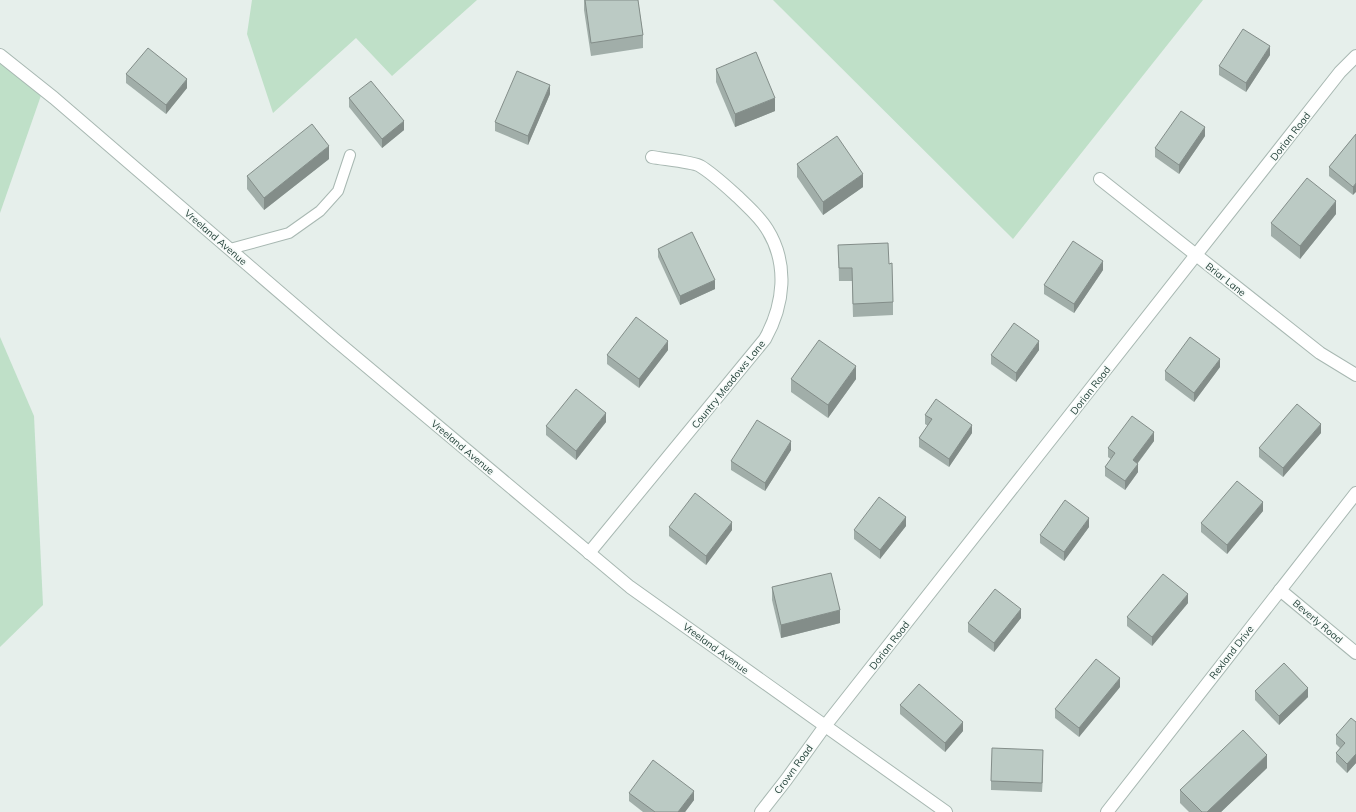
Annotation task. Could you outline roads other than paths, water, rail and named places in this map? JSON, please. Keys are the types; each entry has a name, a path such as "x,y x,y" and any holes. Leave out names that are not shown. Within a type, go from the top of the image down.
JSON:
{"street":[{"name":"Vreeland Avenue","path":"0,56 54,98 340,344 630,587 946,812"},
{"name":"Dorian Road","path":"824,726 1340,72 1356,56"},
{"name":"Country Meadows Lane","path":"589,553 765,339 775,319 780,298 782,283 779,254 766,227 730,190 699,165 652,158"},
{"name":"Briar Lane","path":"1100,179 1320,353 1356,375"},
{"name":"Rexland Drive","path":"1107,812 1356,493"},
{"name":"Beverly Road","path":"1280,590 1356,653"},
{"name":"Crown Road","path":"761,812 786,780 824,726"}],"lane":[{"path":"230,249 289,233 320,210 338,191 350,155"}]}
